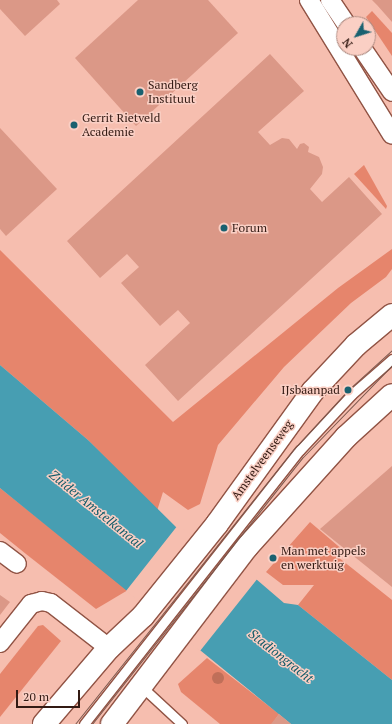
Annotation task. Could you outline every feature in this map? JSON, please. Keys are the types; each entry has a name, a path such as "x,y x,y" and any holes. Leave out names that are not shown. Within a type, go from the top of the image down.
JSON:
{"main road":[{"name":"Amstelveenseweg","path":"159,629 232,536 313,390 356,344 392,315"},
{"name":"Amstelveenseweg","path":"159,629 232,536 346,437 392,394"},
{"path":"44,724 109,648 159,629"},
{"path":"112,724 141,686 159,629"}],"street":[{"path":"309,0 392,135"},
{"path":"330,0 341,16"},
{"path":"367,56 392,92"},
{"path":"0,550 17,564"},
{"path":"0,643 31,604 42,601 51,603 109,648"}],"lane":[{"name":"Amstelveenseweg","path":"232,536 300,450 352,394 392,359"},
{"path":"84,724 159,629"},
{"path":"141,686 182,724"}],"shaded area":[{"path":"372,11 392,33 392,56 376,32 376,16 367,16"},
{"path":"364,165 387,206 386,209 354,174"},
{"path":"392,249 392,269 386,277 351,303 284,367 218,445 200,504 188,510 163,492 157,511 88,440 0,365 0,250 173,422 338,288"},
{"path":"0,488 128,590 96,609 26,554 0,533"},
{"path":"310,522 344,551 338,557 392,600 392,680 298,605 314,585 283,585 266,572"},
{"path":"43,625 61,641 0,717 0,674 38,626"},
{"path":"207,658 279,714 272,724 220,724 181,692 178,684"}],"water":[{"path":"0,365 88,440 176,527 232,569 256,579 284,603 298,605 392,680 392,724 291,724 0,488"}],"pier":[{"path":"178,525 233,567 258,578 200,651 126,591"}],"building":[{"path":"0,0 57,0 60,4 25,36 0,9"},
{"name":"Sandberg Instituut","path":"138,0 208,0 238,33 136,126 75,58"},
{"path":"372,0 392,0 392,22 377,5"},
{"name":"Forum","path":"270,54 304,91 258,132 270,145 282,138 289,139 297,149 300,144 304,143 309,147 308,152 319,157 323,167 322,174 310,189 322,202 349,177 382,214 178,401 145,365 190,323 178,310 160,326 121,283 139,267 127,254 100,278 67,241"},
{"path":"0,128 57,189 6,236 0,229"},
{"path":"392,466 392,587 320,529"},
{"path":"0,595 10,602 0,615"},
{"path":"279,714 291,724 271,724"}],"tram line":[{"path":"75,724 294,449 348,390 392,350"},
{"path":"92,724 303,457 392,365"}],"place":[{"name":"Sandberg Instituut","path":"140,92"},
{"name":"Gerrit Rietveld Academie","path":"74,125"},
{"name":"Forum","path":"224,228"},
{"name":"IJsbaanpad","path":"348,390"},
{"name":"Man met appels en werktuig","path":"273,558"}],"water label":[{"name":"Zuider Amstelkanaal","path":"96,509"},
{"name":"Stadiongracht","path":"281,656"}]}
